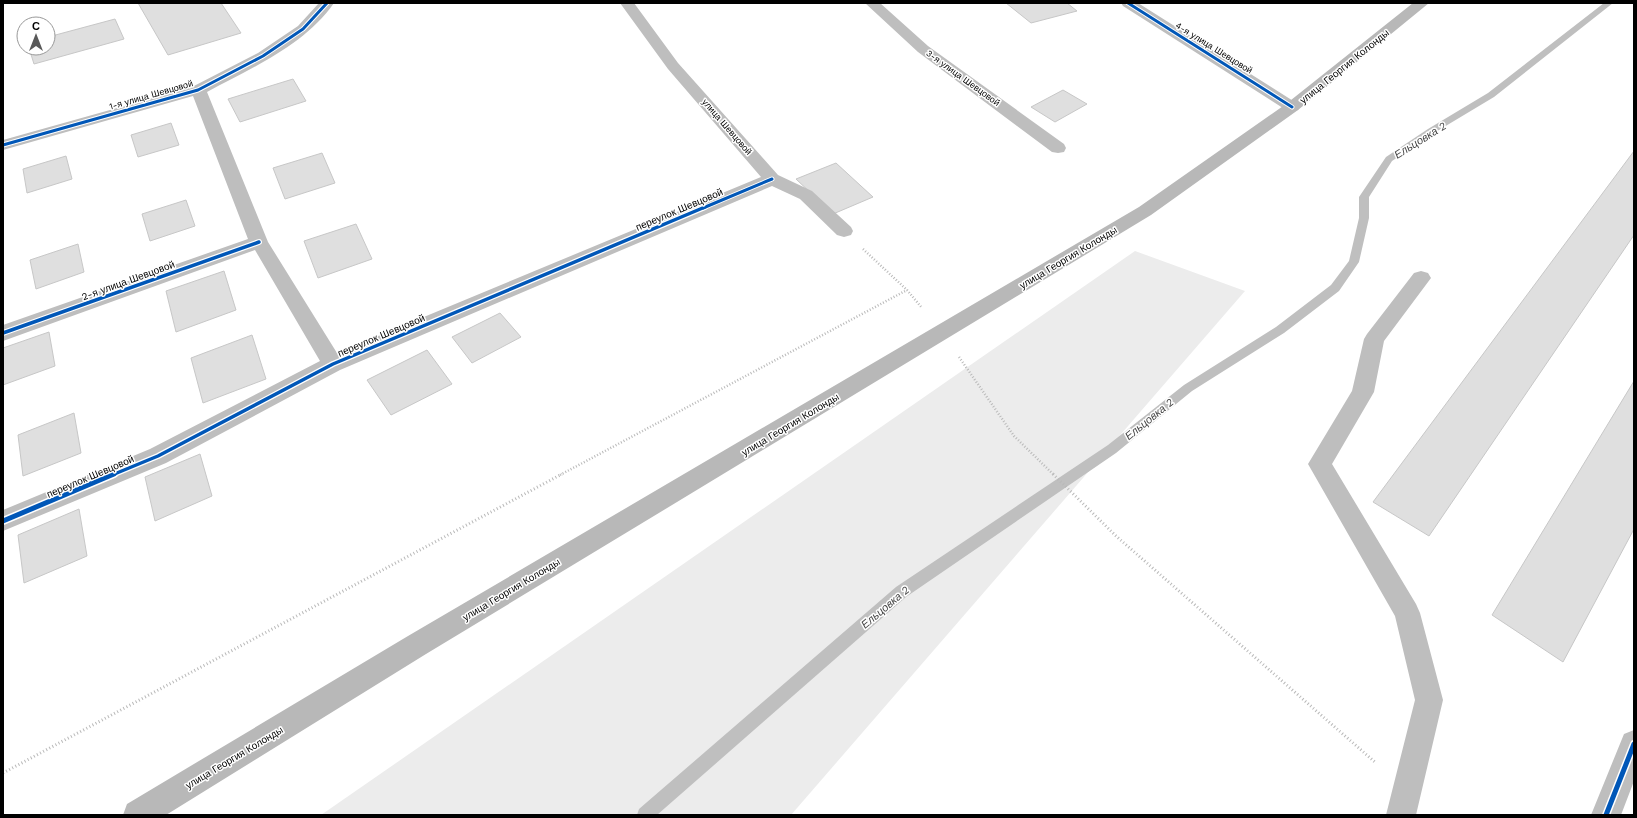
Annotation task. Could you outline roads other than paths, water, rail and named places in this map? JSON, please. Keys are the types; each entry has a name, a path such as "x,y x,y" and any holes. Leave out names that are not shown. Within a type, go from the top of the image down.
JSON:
{"main road":[{"name":"улица Георгия Колонды","path":"138,815 424,641 1145,210 1292,107 1422,3"}],"street":[{"name":"1-я улица Шевцовой","path":"3,145 198,90 262,56 303,29 327,3"},
{"name":"улица Шевцовой","path":"627,3 673,66 772,179 806,195 844,231"},
{"name":"3-я улица Шевцовой","path":"872,3 923,49 1058,148"},
{"name":"4-я улица Шевцовой","path":"1128,3 1292,107"},
{"path":"198,90 259,242 332,364"},
{"name":"переулок Шевцовой","path":"3,521 158,456 332,364 772,179"},
{"name":"2-я улица Шевцовой","path":"3,333 259,242"},
{"path":"1401,815 1429,700 1407,612 1320,464 1363,392 1374,340 1421,278"},
{"path":"1606,815 1634,744"}],"waterway":[{"name":"Ельцовка 2","path":"645,815 901,592 1112,449 1188,388 1280,330 1335,288 1354,262 1364,218 1364,197 1389,159 1431,131 1491,95 1609,3"}]}
